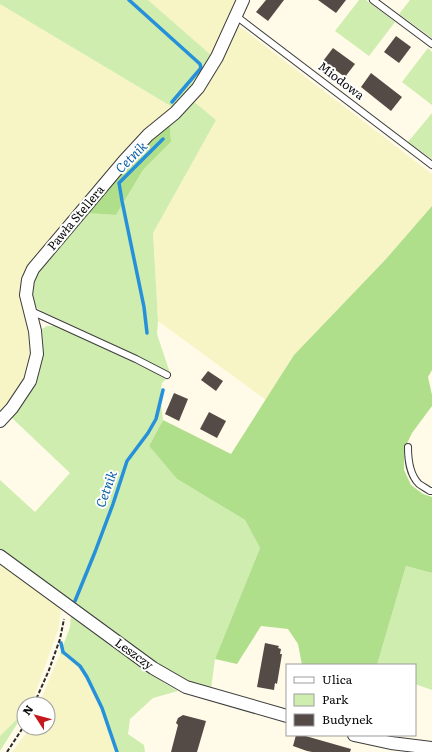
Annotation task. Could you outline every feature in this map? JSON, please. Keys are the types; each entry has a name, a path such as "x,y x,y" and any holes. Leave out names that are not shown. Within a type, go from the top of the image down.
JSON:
{"street":[{"name":"Pawła Stellera","path":"0,421 12,408 30,381 37,354 35,331 26,295 28,280 33,269 124,161 148,135 175,113 198,88 217,57 243,0"},
{"name":"Leszczy","path":"0,556 153,668 186,687 286,716"},
{"path":"359,736 391,743 432,748"}],"lane":[{"path":"373,0 432,44"},
{"name":"Miodowa","path":"236,16 432,165"},
{"path":"31,311 136,359 166,375"},
{"path":"408,447 408,458 412,473 419,483 432,491"}],"path":[{"path":"38,696 60,640 67,605"},
{"path":"7,752 17,736"}],"shaded area":[{"path":"148,0 239,0 212,56"},
{"path":"0,4 174,108 27,271 21,283 21,294 31,354 29,373 20,391 0,414"},
{"path":"239,26 432,174 432,206 386,259 294,355 266,400 158,321 153,233 216,120 193,101"},
{"path":"0,563 61,607 59,627 34,696 16,696 16,720 0,736"},
{"path":"60,654 67,657 80,669 98,700 116,752 12,752 24,736 56,736 56,696 42,696"}],"green space":[{"path":"0,0 148,0 212,56 193,86 174,108 0,4"},
{"path":"359,0 366,0 395,22 369,56 335,31"},
{"path":"410,0 432,0 432,38 399,14"},
{"path":"428,48 432,52 432,105 402,82"},
{"path":"193,101 216,120 153,233 158,321 157,334 170,373 134,354 43,312 34,306 31,298 31,288 38,270 85,213 116,215 143,170 171,142 170,124"},
{"path":"432,113 432,159 408,142"},
{"path":"170,124 171,142 143,170 116,215 85,213 150,140"},
{"path":"432,206 432,370 428,377 432,395 432,406 412,433 404,450 404,470 411,485 423,494 432,497 432,573 406,566 377,664 302,664 298,644 288,629 261,626 237,664 215,659 260,548 245,520 177,479 149,446 163,420 231,454 294,355 386,259"},
{"path":"47,326 55,326 67,330 166,379 162,383 160,396 163,420 149,446 177,479 245,520 260,548 215,659 211,689 182,679 134,647 0,552 0,480 35,512 70,473 11,417 43,351 42,329"},
{"path":"406,566 432,573 432,690 416,684 416,664 377,664"},
{"path":"71,614 164,683 178,691 153,698 130,719 128,734 144,745 145,752 116,752 98,700 80,669 67,657 60,654 70,627"},
{"path":"16,720 16,726 0,751 0,736"}],"building":[{"path":"266,0 284,0 268,21 256,12"},
{"path":"318,0 346,0 336,13"},
{"path":"396,36 411,47 399,63 384,52"},
{"path":"333,48 355,64 345,77 323,61"},
{"path":"371,73 402,97 391,111 361,87"},
{"path":"208,371 223,381 216,391 201,380"},
{"path":"174,393 188,399 179,421 165,414"},
{"path":"209,412 226,421 217,438 200,429"},
{"path":"265,643 279,646 278,648 281,649 280,654 282,654 277,684 275,683 274,690 257,687"},
{"path":"183,715 206,721 197,752 171,752 178,725 176,723 178,718"},
{"path":"296,736 306,736 351,749 350,752 312,752 293,746"}],"waterway":[{"name":"Cetnik","path":"129,0 200,64 201,68 172,102"},
{"name":"Cetnik","path":"147,333 144,307 119,183 163,139"},
{"name":"Cetnik","path":"75,601 113,504 127,461 148,433 156,419 163,390"},
{"name":"Cetnik","path":"61,643 63,652 80,666 87,677 102,708 117,752"}]}
